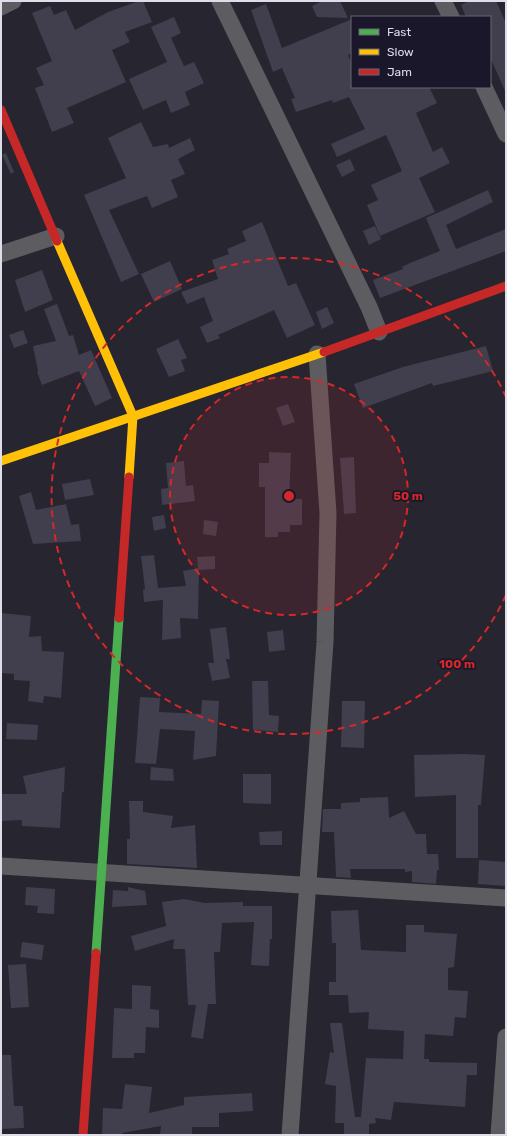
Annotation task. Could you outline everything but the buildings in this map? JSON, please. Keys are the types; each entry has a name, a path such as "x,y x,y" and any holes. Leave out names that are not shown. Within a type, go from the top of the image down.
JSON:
{"street":[{"path":"1,6 13,1"},
{"path":"220,1 369,307 379,332"},
{"path":"443,1 450,16"},
{"path":"484,88 506,134"},
{"path":"1,110 133,416 83,1135"},
{"path":"1,254 56,236"},
{"path":"1,461 317,354 506,286"},
{"path":"290,1135 325,642 328,513 317,354"},
{"path":"1,866 506,898"},
{"path":"499,1135 506,1037"}],"traffic: fast":[{"path":"96,953 119,618"}],"traffic: slow":[{"path":"57,241 133,416 129,477"},
{"path":"1,461 324,352"}],"traffic: jam":[{"path":"1,110 57,241"},
{"path":"324,352 506,286"},
{"path":"119,618 129,477"},
{"path":"83,1135 96,953"}]}
